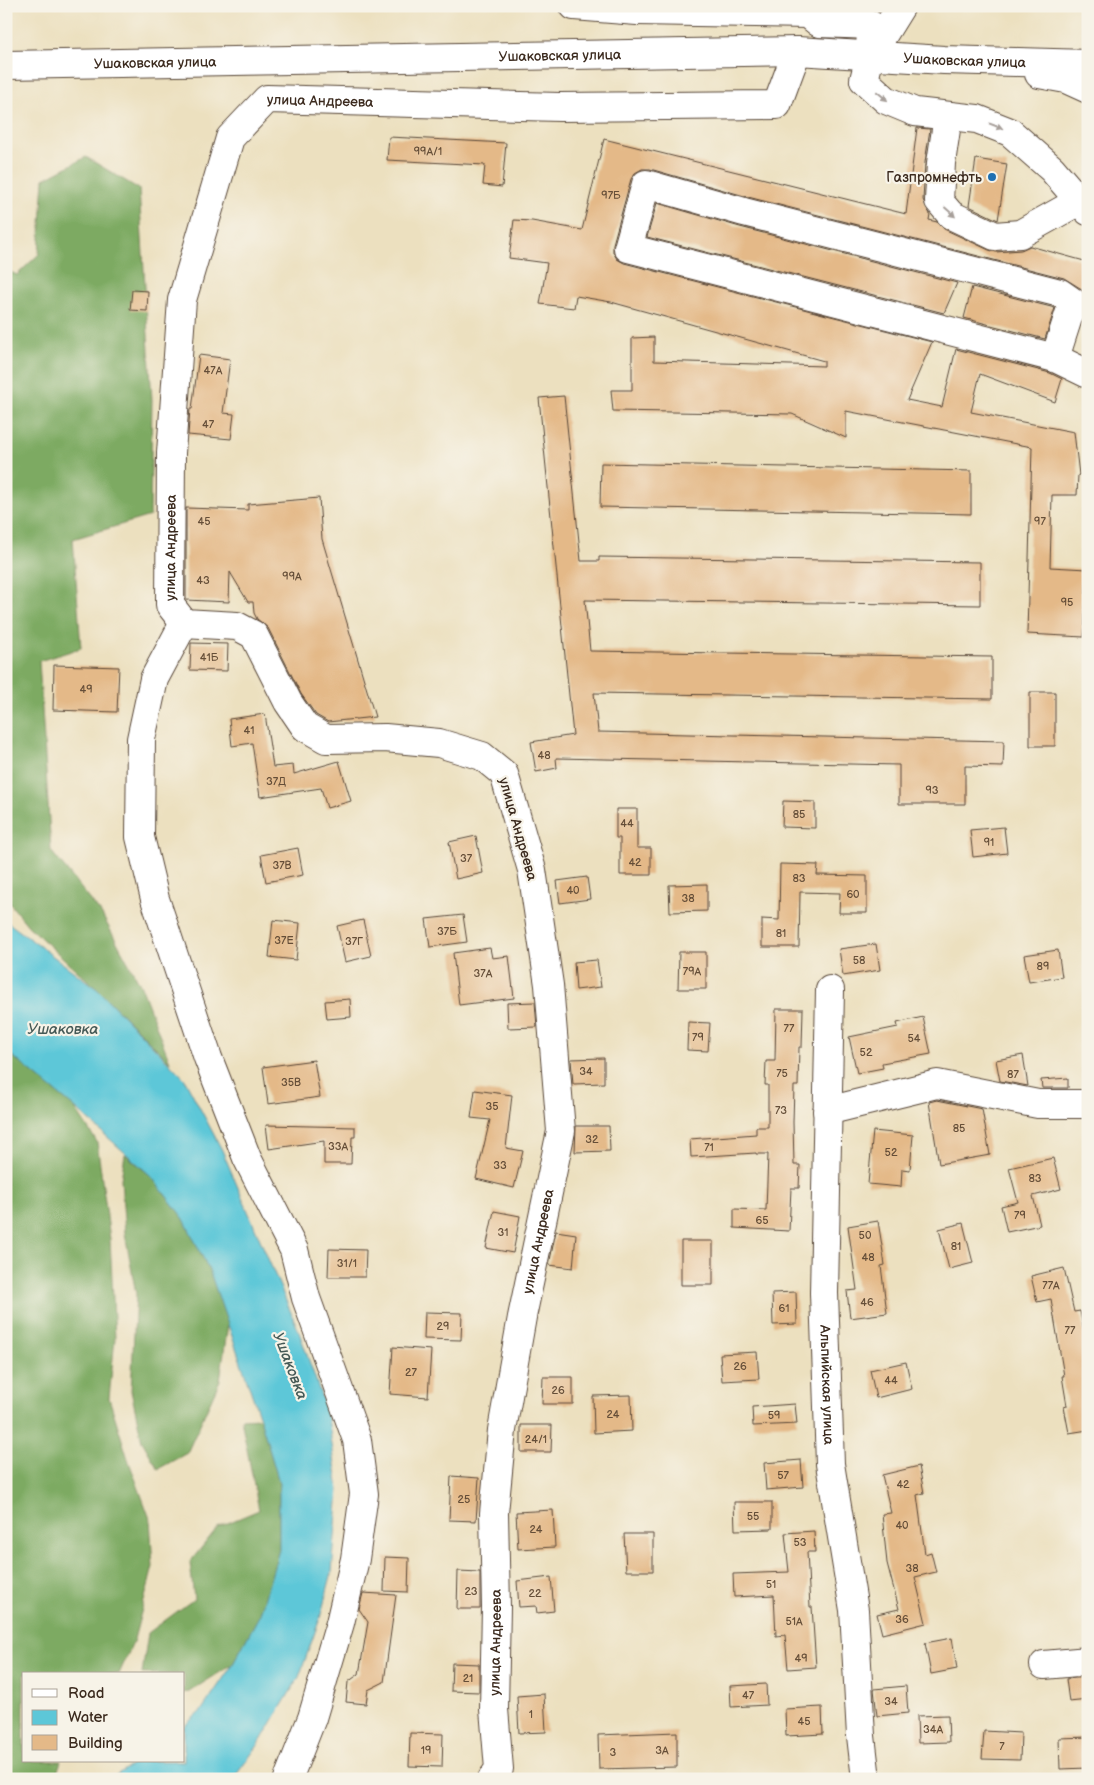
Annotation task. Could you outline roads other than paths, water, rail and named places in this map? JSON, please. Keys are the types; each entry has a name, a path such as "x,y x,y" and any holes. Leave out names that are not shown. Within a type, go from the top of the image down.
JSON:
{"street":[{"path":"574,6 637,11 808,10 818,23 871,25 870,56 864,80 886,100 915,112 977,119 1010,132 1052,169 1083,206 1020,234 995,236 951,215 939,201 941,163 948,116"},
{"path":"870,56 901,6"},
{"name":"Ушаковская улица","path":"19,65 797,51 944,60 1088,64"},
{"name":"улица Андреева","path":"492,1779 499,1769 494,1709 496,1607 494,1513 502,1430 522,1317 561,1130 549,985 532,870 504,774 482,756 438,743 385,738 326,739 305,727 288,702 254,635 237,626 184,623 170,605 171,453 182,300 230,138 266,99 560,107 777,105 797,51"},
{"path":"944,60 986,70 1035,74 1066,79 1088,89"},
{"path":"1055,358 1073,302 1060,293 744,212 646,184 628,248 1055,358 1088,374"},
{"path":"184,623 154,679 142,739 140,837 155,899 208,1058 247,1158 294,1250 306,1298 357,1440 364,1494 355,1559 340,1623 312,1718 288,1779"},
{"name":"Альпийская улица","path":"830,990 824,1293 830,1464 854,1610 861,1736 866,1779"},
{"path":"827,1111 937,1084 1038,1104 1088,1104"},
{"path":"1044,1665 1088,1661"}],"water":[{"name":"Ушаковка","path":"6,921 97,989 184,1078 222,1150 298,1329 327,1412 339,1490 332,1572 320,1618 299,1677 259,1744 233,1779 110,1779 136,1762 185,1762 185,1725 201,1711 233,1664 260,1614 279,1550 279,1482 260,1418 210,1272 184,1219 151,1176 74,1107 6,1051"}],"place":[{"name":"Газпромнефть","path":"992,177"}]}
